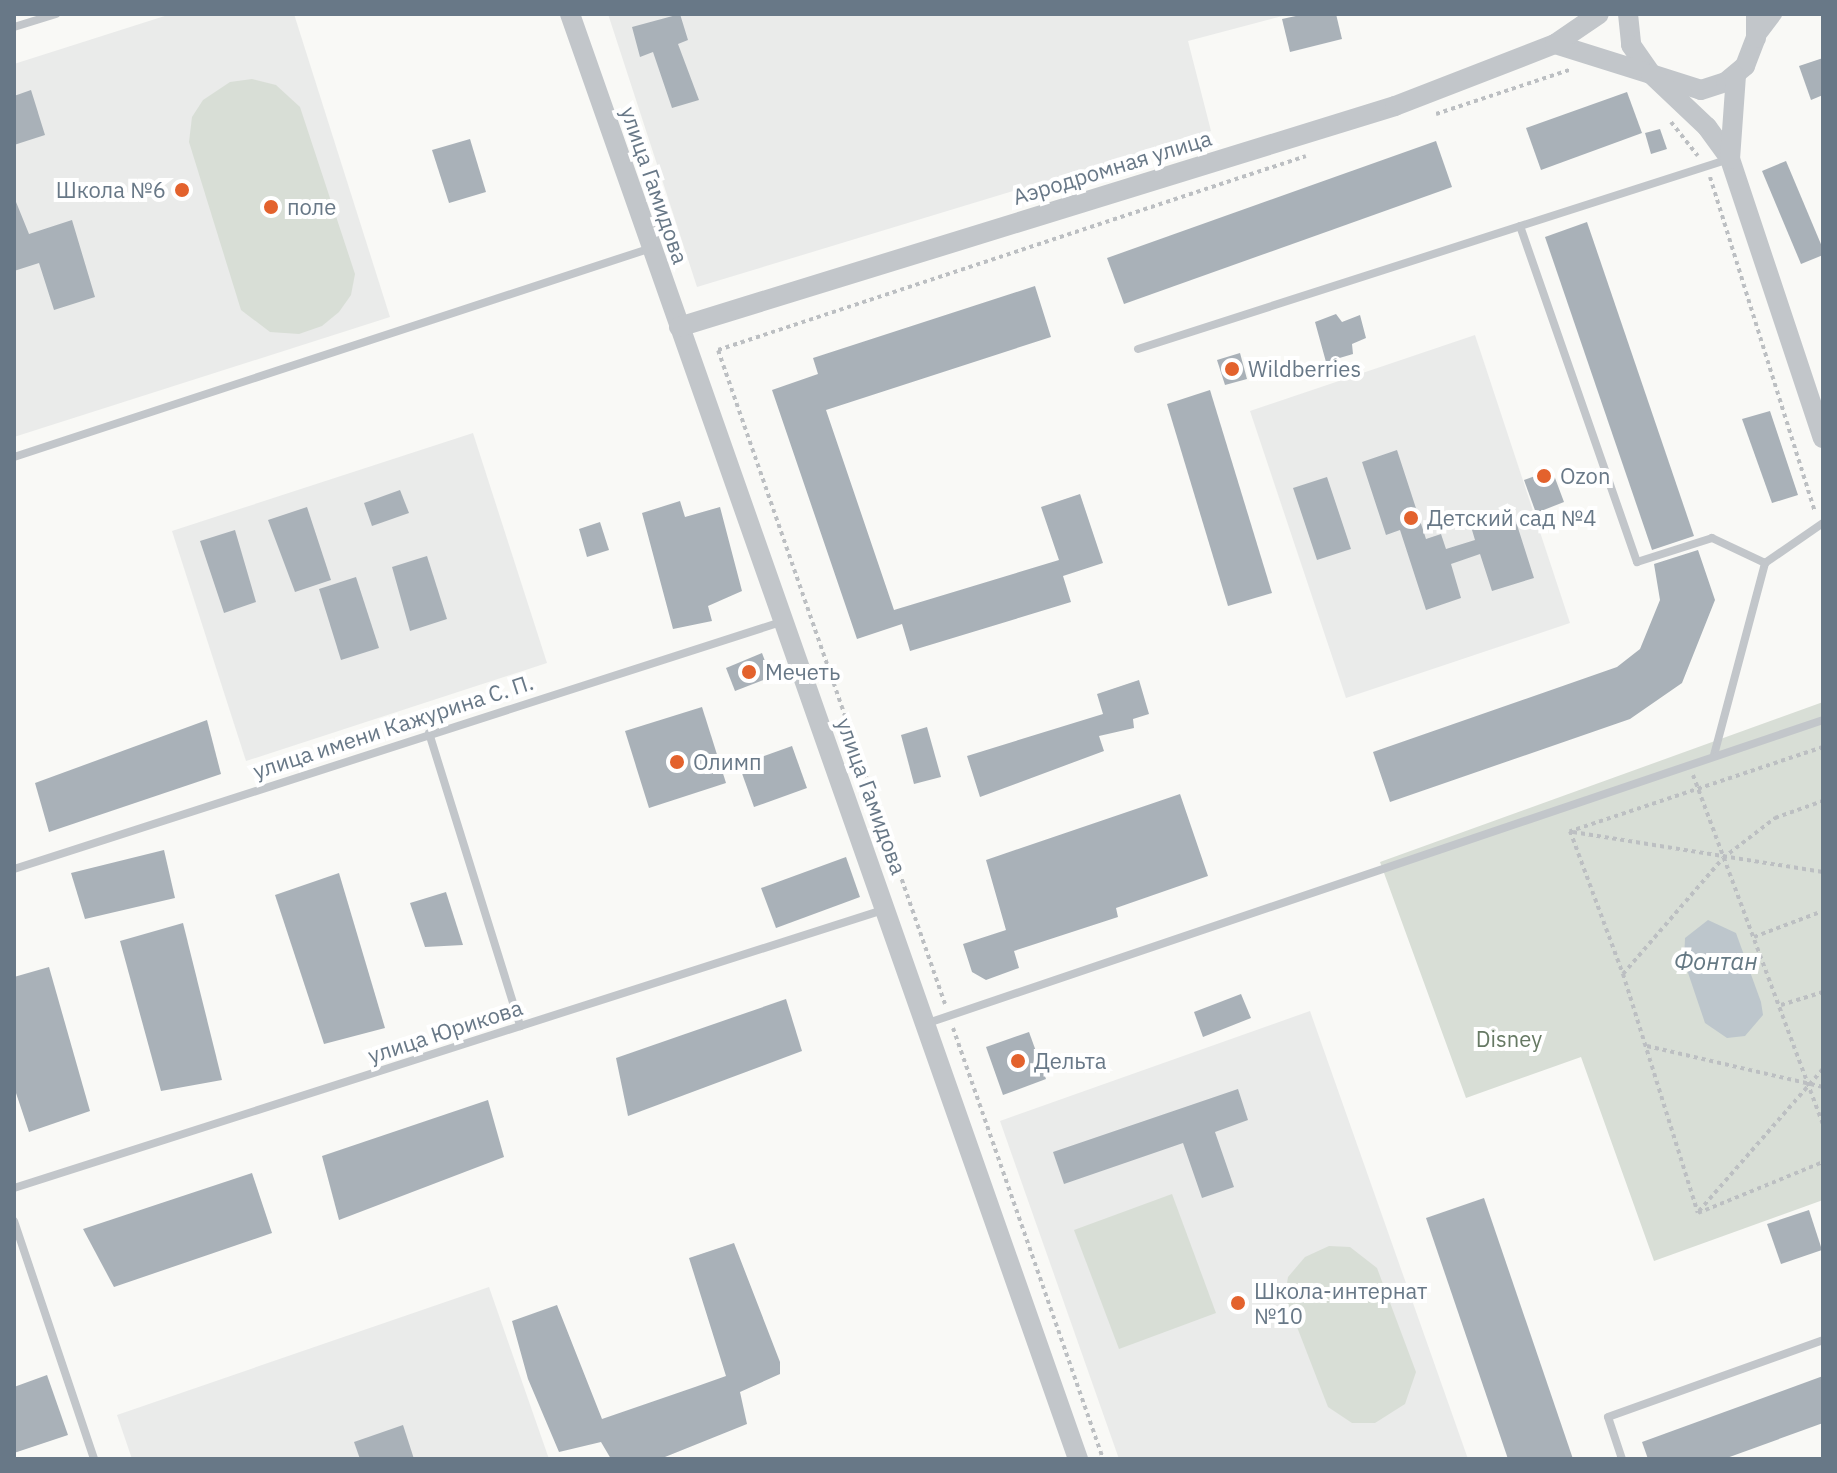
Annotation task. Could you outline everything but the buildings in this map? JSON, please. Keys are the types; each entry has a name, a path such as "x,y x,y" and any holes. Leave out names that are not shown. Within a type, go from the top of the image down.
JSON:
{"street":[{"name":"улица Гамидова","path":"570,14 928,1023 1078,1459"},
{"name":"Аэродромная улица","path":"679,327 1395,106 1555,44 1599,14"},
{"path":"1628,14 1631,45 1651,74 1707,127 1730,159 1823,438"},
{"path":"1756,14 1756,38"},
{"path":"1730,159 1736,76 1756,38 1774,14"},
{"path":"1555,44 1701,90 1736,76"}],"lane":[{"path":"14,27 56,14"},
{"path":"1138,349 1730,159"},
{"path":"1520,226 1637,562 1712,538 1765,563"},
{"path":"14,457 652,247"},
{"path":"1714,755 1765,563 1821,524"},
{"name":"улица имени Кажурина С. П.","path":"14,869 785,621"},
{"path":"928,1023 1823,720"},
{"path":"429,733 520,1026"},
{"name":"улица Юрикова","path":"14,1188 887,909"},
{"path":"14,1221 94,1459"},
{"path":"1622,1459 1608,1417 1823,1340"}],"path":[{"path":"1427,116 1578,67"},
{"path":"1668,119 1706,167 1821,524"},
{"path":"1103,1459 718,350 1321,151"},
{"path":"1570,831 1823,747"},
{"path":"1689,764 1823,1125"},
{"path":"1623,974 1723,858 1775,818 1823,801"},
{"path":"1570,831 1823,872"},
{"path":"1570,831 1623,974 1698,1213"},
{"path":"1754,937 1823,911"},
{"path":"1781,1005 1823,992"},
{"path":"1647,1046 1823,1087"},
{"path":"1698,1213 1823,1069"},
{"path":"1698,1213 1823,1162"}],"shaded area":[{"name":"Школа №6","path":"171,14 294,14 390,317 14,437 14,64"},
{"path":"608,14 1290,14 1188,41 1211,131 697,287"},
{"name":"Детский сад №4","path":"1475,335 1570,623 1346,698 1250,411"},
{"path":"473,433 547,663 246,761 172,531"},
{"name":"Школа-интернат №10","path":"1310,1011 1468,1459 1119,1459 1000,1121"},
{"path":"489,1287 549,1459 132,1459 117,1415"}],"green space":[{"name":"поле","path":"252,79 276,85 300,107 355,274 351,295 339,312 322,326 299,334 270,332 241,310 189,142 192,117 203,100 230,82"},
{"name":"Disney","path":"1823,702 1823,1200 1654,1261 1581,1057 1466,1098 1380,862"},
{"path":"1172,1194 1216,1313 1119,1349 1074,1230"},
{"path":"1329,1246 1350,1247 1377,1268 1416,1372 1405,1404 1375,1423 1352,1423 1328,1407 1285,1296 1288,1277 1305,1257"}],"water":[{"name":"Фонтан","path":"1708,920 1736,933 1761,1002 1763,1015 1745,1036 1727,1038 1705,1023 1684,961 1685,938"}],"place":[{"name":"Школа №6","path":"182,190"},
{"name":"поле","path":"271,207"},
{"name":"Wildberries","path":"1232,369"},
{"name":"Ozon","path":"1544,476"},
{"name":"Детский сад №4","path":"1411,518"},
{"name":"Мечеть","path":"749,672"},
{"name":"Олимп","path":"677,762"},
{"name":"Дельта","path":"1018,1061"},
{"name":"Школа-интернат №10","path":"1238,1303"}]}
